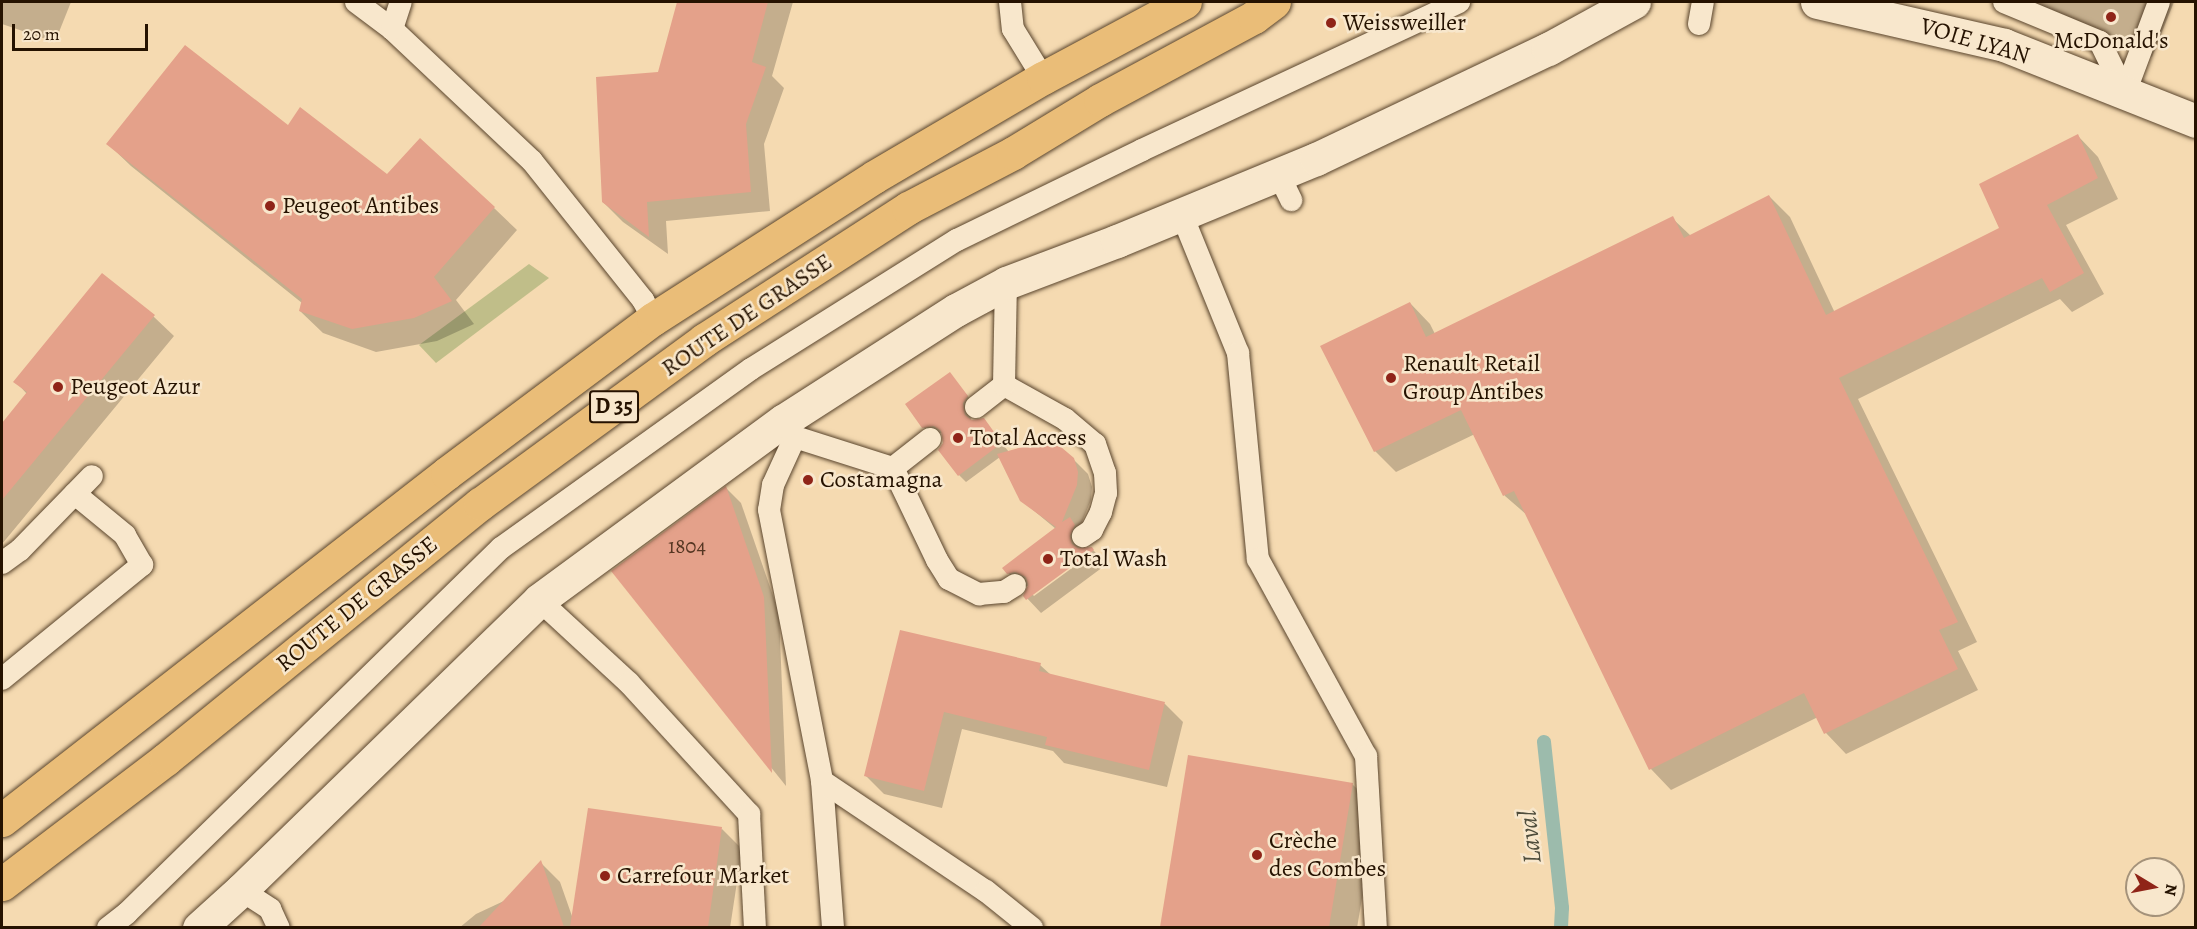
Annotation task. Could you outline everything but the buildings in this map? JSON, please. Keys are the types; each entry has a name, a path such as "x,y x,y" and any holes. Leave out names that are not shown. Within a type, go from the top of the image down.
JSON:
{"main road":[{"name":"ROUTE DE GRASSE","path":"2,820 447,473 653,319 874,177 1043,78 1185,2"},
{"name":"ROUTE DE GRASSE","path":"2,884 174,753 480,504 704,340 908,208 1013,153 1100,100 1254,17 1274,2"}],"street":[{"path":"199,927 242,890 539,600 789,429 956,310 1006,283 1182,215 1285,187 1634,2"},
{"name":"VOIE LYAN","path":"1817,2 2004,45 2196,121"}],"lane":[{"path":"356,2 392,29 532,161 643,300 653,319"},
{"path":"392,29 401,2"},
{"path":"1010,2 1013,29 1043,78"},
{"path":"108,927 135,905 501,548 751,369 957,240 1163,140 1459,2"},
{"path":"2004,2 2100,42 2125,93"},
{"path":"2125,93 2159,2"},
{"path":"1182,215 1238,353 1258,559 1366,756 1376,927"},
{"path":"1004,385 1006,283"},
{"path":"976,407 1004,385"},
{"path":"1004,385 1065,419 1095,444 1105,473 1106,493 1101,512 1092,530 1083,536"},
{"path":"833,927 822,781 769,510 772,485 789,429 893,468 936,560 950,579 979,594 1004,592 1015,585"},
{"path":"893,468 930,439"},
{"path":"2,563 20,550 92,476"},
{"path":"2,679 142,564 125,535 75,494"},
{"path":"539,600 628,683 749,814 755,927"},
{"path":"822,781 987,891 1032,927"},
{"path":"242,890 270,909 279,927"}],"shaded area":[{"path":"529,264 549,278 436,363 419,345"}],"waterway":[{"name":"Laval","path":"1544,742 1562,908 1561,928"}],"place":[{"name":"McDonald's","path":"2111,17"},
{"name":"Weissweiller","path":"1331,23"},
{"name":"Peugeot Antibes","path":"270,206"},
{"name":"Renault Retail Group Antibes","path":"1391,378"},
{"name":"Peugeot Azur","path":"58,387"},
{"name":"Total Access","path":"958,438"},
{"name":"Costamagna","path":"808,480"},
{"name":"Total Wash","path":"1048,559"},
{"name":"Crèche des Combes","path":"1257,855"},
{"name":"Carrefour Market","path":"605,876"}]}
